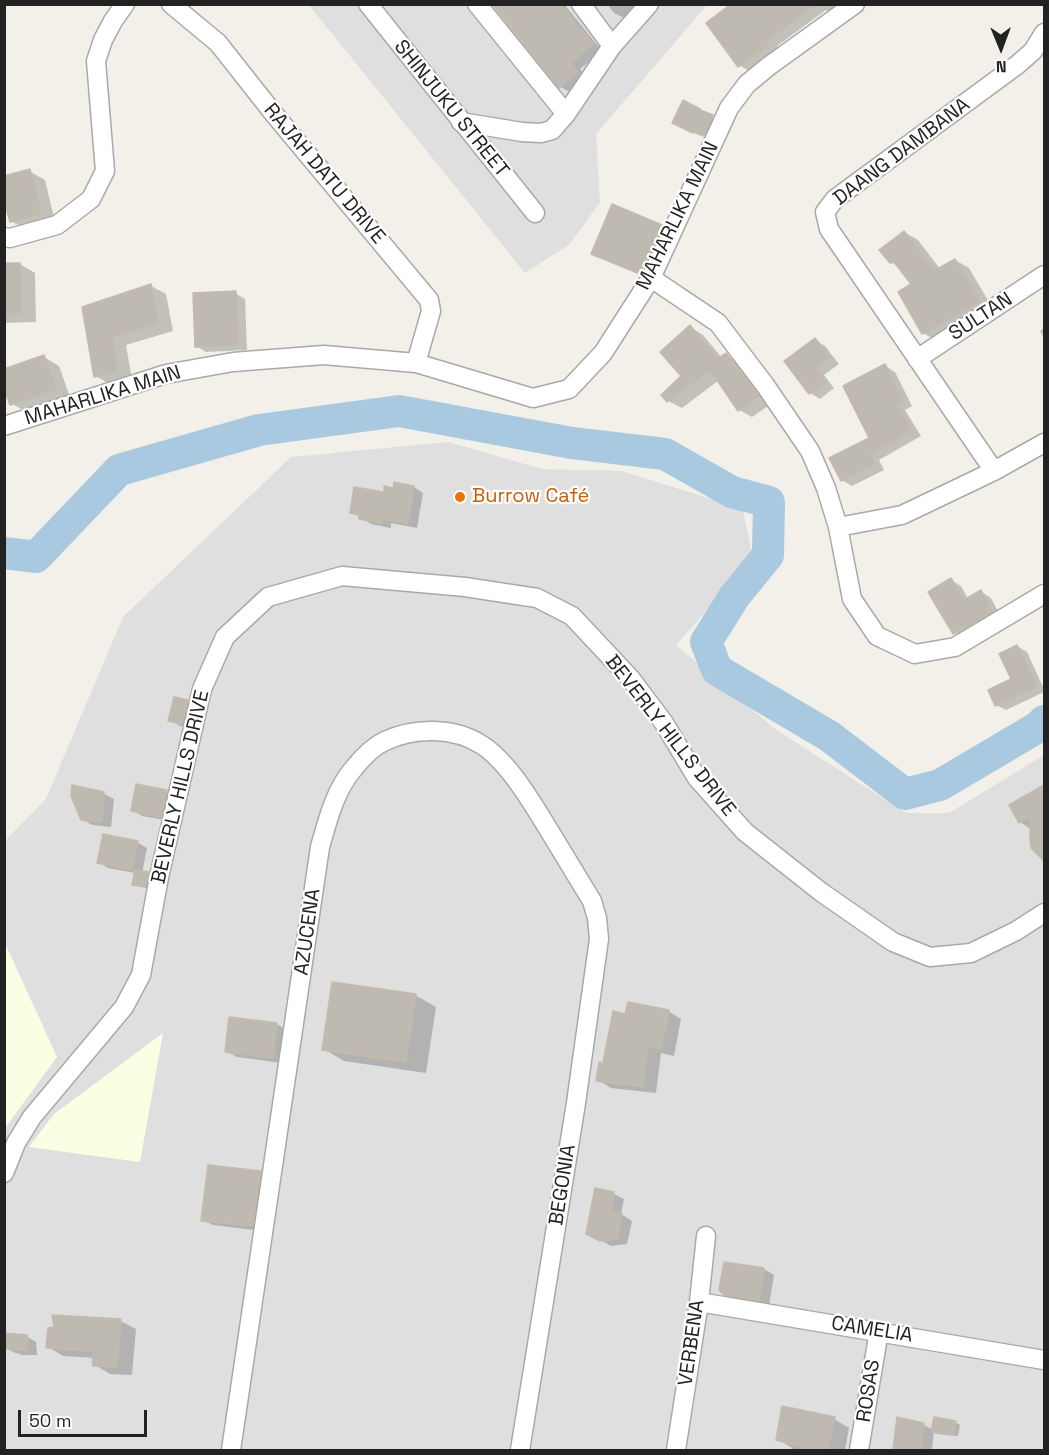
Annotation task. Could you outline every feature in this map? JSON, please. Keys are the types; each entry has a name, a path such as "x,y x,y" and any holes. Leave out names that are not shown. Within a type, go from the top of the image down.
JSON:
{"street":[{"path":"4,237 10,238 57,225 91,199 105,171 96,61 102,40 124,4"},
{"name":"RAJAH DATU DRIVE","path":"171,4 218,43 281,123 429,300 431,311 416,363"},
{"name":"SHINJUKU STREET","path":"368,4 535,213"},
{"path":"477,4 566,114"},
{"path":"581,4 612,46"},
{"path":"461,122 495,129 541,134 552,130 566,114 612,46 649,4"},
{"name":"MAHARLIKA MAIN","path":"4,426 166,374 233,362 324,355 416,363 533,398 569,389 603,353 651,279 729,108 747,84 855,4"},
{"name":"DAANG DAMBANA","path":"916,359 829,229 825,212 836,199 1017,65 1033,51 1044,33"},
{"name":"SULTAN","path":"916,359 1044,275"},
{"path":"651,279 718,323 759,376 810,451 826,488 838,527 852,599 876,636 915,654 955,647 1044,594"},
{"path":"916,359 994,471"},
{"path":"838,527 902,515 994,471 1044,443"},
{"name":"BEVERLY HILLS DRIVE","path":"4,1173 16,1143 32,1117 124,1006 141,975 159,877 202,689 225,637 268,597 342,576 465,587 537,598 572,616 631,680 664,723 698,778 745,832 820,892 893,942 930,957 971,953 1016,931 1044,913"},
{"name":"AZUCENA","path":"231,1450 320,847 340,788 353,768 384,741 425,731 464,736 483,746 505,765 524,789 592,901 597,918"},
{"name":"BEGONIA","path":"520,1450 576,1103 599,939 597,918"},
{"name":"VERBENA","path":"676,1450 699,1302 706,1236"},
{"name":"CAMELIA","path":"699,1302 1044,1360"},
{"name":"ROSAS","path":"859,1450 879,1331"}],"shaded area":[{"path":"309,5 707,5 596,134 600,202 570,244 525,273"},
{"path":"448,442 542,469 622,471 743,509 753,559 676,645 775,729 906,813 949,813 1044,755 1044,1450 5,1450 4,842 46,799 123,617 291,457"},
{"path":"4,941 57,1057 5,1128 4,1128"},
{"path":"163,1033 140,1162 29,1147 54,1114"}],"building":[{"path":"492,4 560,4 593,44 571,63 578,72 559,88"},
{"path":"731,4 817,4 768,40 770,43 738,67 706,23"},
{"path":"683,100 713,115 704,135 694,131 693,133 672,123"},
{"path":"30,169 41,214 10,222 4,201 4,176"},
{"path":"612,204 662,225 640,274 591,254"},
{"path":"904,231 934,271 955,259 980,301 922,334 898,292 911,284 894,262 890,263 879,250"},
{"path":"4,263 20,263 21,314 4,314"},
{"path":"151,284 158,323 112,337 117,371 94,377 82,307"},
{"path":"236,291 238,345 195,347 193,293"},
{"path":"690,325 717,359 726,353 759,396 738,411 710,370 667,402 661,395 681,376 660,352"},
{"path":"815,338 830,358 816,369 826,382 809,394 784,361"},
{"path":"44,355 56,389 10,405 4,389 4,369"},
{"path":"885,364 903,401 897,404 912,430 870,454 875,464 841,481 829,458 869,438 843,386"},
{"path":"394,482 414,486 408,523 381,519 382,523 359,519 359,515 350,513 354,487 384,492 384,486 393,488"},
{"path":"951,578 964,600 981,590 992,612 953,634 928,592"},
{"path":"1017,645 1037,686 995,706 988,690 1011,679 999,654"},
{"path":"174,697 188,700 182,724 168,721"},
{"path":"136,784 167,790 161,817 131,811"},
{"path":"72,785 104,792 102,822 81,820 71,796"},
{"path":"1044,785 1044,861 1031,848 1030,817 1019,823 1009,805"},
{"path":"103,834 138,841 132,870 97,863"},
{"path":"135,870 149,872 146,887 132,885"},
{"path":"332,982 416,994 406,1062 322,1050"},
{"path":"628,1002 669,1010 661,1049 648,1047 643,1087 596,1081 599,1062 603,1063 613,1011 625,1014"},
{"path":"229,1017 277,1023 273,1058 225,1052"},
{"path":"208,1165 261,1171 253,1226 201,1221"},
{"path":"595,1188 614,1192 611,1211 622,1213 617,1239 600,1241 586,1234"},
{"path":"724,1262 764,1268 759,1301 724,1295 719,1290"},
{"path":"52,1315 121,1319 117,1367 93,1366 92,1351 46,1348 48,1328 54,1327"},
{"path":"4,1333 27,1335 27,1350 4,1348"},
{"path":"782,1406 835,1417 828,1450 813,1450 776,1440"},
{"path":"897,1417 924,1423 921,1450 893,1450"},
{"path":"934,1417 956,1421 954,1435 931,1432"}],"waterway":[{"path":"4,553 36,557 119,470 259,430 399,411 572,443 665,454 732,492 769,502 768,555 734,597 706,642 717,670 829,736 905,794 940,785 1038,727 1044,721"}],"place":[{"name":"Burrow Café","path":"460,497"}]}
